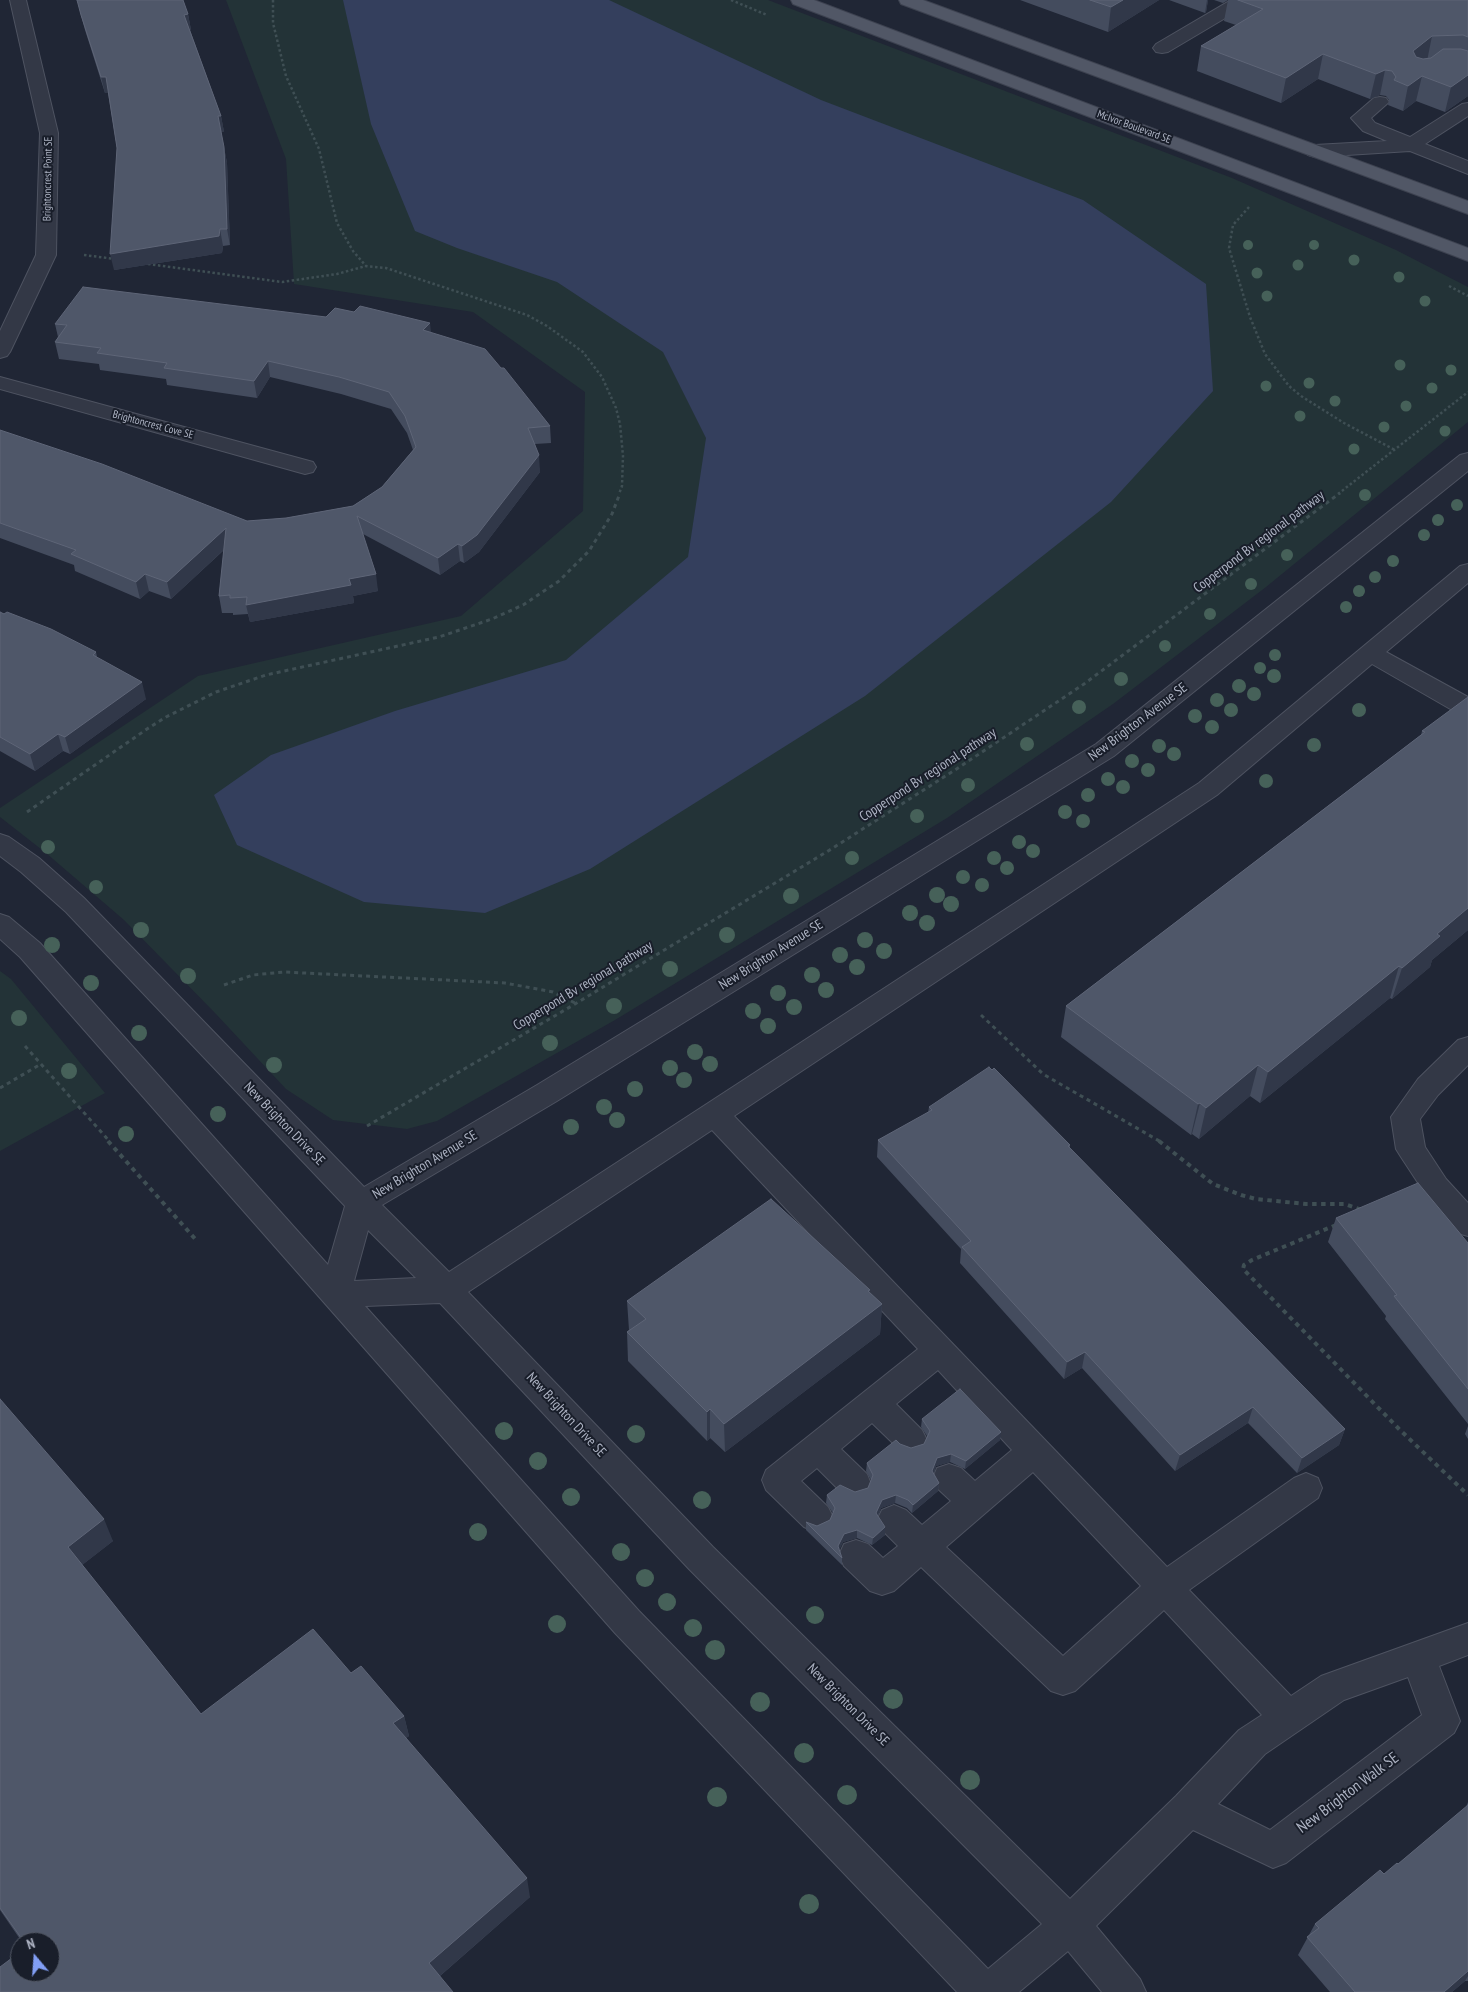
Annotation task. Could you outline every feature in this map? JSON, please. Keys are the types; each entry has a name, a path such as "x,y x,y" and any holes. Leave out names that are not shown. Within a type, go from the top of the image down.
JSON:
{"main road":[{"name":"McIvor Boulevard SE","path":"799,0 1468,255"},
{"path":"907,0 1468,208"},
{"path":"1431,241 1468,265"}],"street":[{"name":"Brightoncrest Point SE","path":"0,352 46,255 49,133 18,0"},
{"path":"1162,48 1216,8 1243,0"},
{"path":"1380,102 1360,118 1369,127 1467,167"},
{"path":"1315,151 1411,145 1468,108"},
{"name":"Brightoncrest Cove SE","path":"0,384 305,467"},
{"name":"New Brighton Avenue SE","path":"335,1294 361,1203 546,1093 1105,750 1468,460"},
{"path":"335,1294 447,1290 1208,789 1468,571"},
{"path":"1370,653 1468,708"},
{"name":"New Brighton Drive SE","path":"0,843 30,865 75,905 316,1158 447,1290 701,1558 1070,1925 1127,1992"},
{"path":"0,924 30,950 627,1622 983,1992"},
{"path":"1468,1048 1428,1087 1405,1117 1411,1149 1436,1187 1468,1224"},
{"path":"714,1114 1288,1718"},
{"path":"816,1517 778,1480 939,1352"},
{"path":"874,1404 911,1440"},
{"path":"818,1448 855,1484"},
{"path":"856,1555 882,1580 1034,1451"},
{"path":"949,1478 974,1502"},
{"path":"894,1520 1063,1678 1164,1588 1306,1488"},
{"path":"990,1992 1070,1925 1189,1809 1252,1742 1333,1688 1468,1638"},
{"name":"New Brighton Walk SE","path":"1189,1809 1273,1850 1442,1721 1418,1656"}],"path":[{"path":"273,0 273,23 277,46 286,76 319,148 337,223 353,251 366,266"},
{"path":"1254,202 1241,214 1233,225 1229,248 1250,317 1265,354 1289,386 1301,396 1344,423 1395,450"},
{"path":"46,255 77,254 116,260"},
{"path":"27,812 147,729 166,717 216,692 266,675 439,637 474,626 522,605 565,575 589,551 612,514 622,486 624,470 621,432 610,394 602,377 583,352 548,326 518,312 386,268 366,266 338,274 282,282 145,263"},
{"name":"Copperpond Bv regional pathway","path":"367,1126 575,1004 833,848 1084,684 1318,510 1468,392"},
{"path":"224,985 253,975 284,972 505,983 553,992 575,1004"},
{"path":"981,1015 1042,1074 1157,1139 1213,1184 1256,1199 1306,1204 1344,1204 1366,1211 1357,1215"},
{"path":"25,1046 197,1241"},
{"path":"0,1088 41,1064"},
{"path":"1340,1223 1252,1260 1244,1265 1243,1269 1399,1429 1468,1495"}],"shaded area":[{"path":"226,0 768,0 1232,178 1396,250 1468,287 1468,422 1266,587 1113,704 947,818 615,1020 437,1121 407,1129 333,1120 286,1089 124,920 46,853 0,817 0,808 198,676 461,616 583,511 585,392 473,312 294,284 286,159"},
{"path":"0,971 11,979 105,1093 0,1151"}],"water":[{"path":"343,0 609,0 821,100 1083,200 1206,284 1213,391 1111,502 865,696 590,869 485,913 364,902 237,845 214,795 271,755 395,711 566,660 688,557 706,438 663,352 557,282 457,248 415,231 371,124"}],"building":[{"path":"77,0 183,0 188,14 184,15 221,116 218,116 224,147 227,229 220,229 219,236 110,254 117,148 106,77 101,77"},
{"path":"1090,0 1123,0 1111,7"},
{"path":"1238,0 1468,0 1468,37 1463,35 1432,36 1413,51 1416,57 1423,59 1431,58 1443,49 1468,51 1468,75 1451,87 1422,76 1408,86 1394,80 1396,77 1392,71 1385,70 1376,74 1323,54 1286,78 1201,46 1263,9"},
{"path":"83,287 326,317 335,308 354,312 360,306 430,323 423,330 485,349 501,368 504,368 550,426 528,428 539,455 477,535 462,546 458,544 438,558 357,516 376,574 349,579 351,585 246,605 247,597 230,598 230,595 219,596 226,528 167,582 145,574 136,582 71,554 76,550 0,523 0,430 102,464 247,521 286,518 353,506 382,487 416,447 405,416 389,392 339,377 268,361 254,381 164,368 167,363 97,353 101,348 55,342 67,325 55,324"},
{"path":"0,612 4,614 7,612 51,629 96,652 93,655 142,682 65,737 58,734 30,754 0,737"},
{"path":"1468,697 1468,908 1437,934 1440,936 1402,968 1399,966 1268,1072 1258,1065 1206,1108 1066,1006 1425,732 1422,731"},
{"path":"989,1067 992,1070 994,1068 1070,1145 1068,1146 1345,1429 1302,1458 1253,1407 1180,1455 1085,1352 1067,1362 962,1247 971,1241 878,1140 932,1110 929,1107"},
{"path":"1418,1183 1468,1243 1468,1389 1394,1296 1397,1295 1336,1218"},
{"path":"771,1199 870,1290 868,1291 882,1304 724,1424 710,1409 707,1412 627,1332 646,1319 627,1301"},
{"path":"960,1389 1001,1432 966,1461 951,1454 937,1458 932,1471 939,1483 913,1505 908,1500 896,1495 882,1500 876,1513 885,1527 873,1538 857,1530 844,1534 838,1546 842,1558 806,1522 817,1526 830,1520 835,1508 827,1495 840,1485 855,1492 868,1488 873,1475 867,1463 896,1440 900,1444 911,1448 924,1444 930,1431 922,1419"},
{"path":"0,1399 104,1519 68,1547 201,1714 313,1629 351,1673 361,1666 404,1716 393,1723 527,1878 429,1963 453,1992 0,1992 0,1967 10,1960 10,1982 60,1982 60,1932 17,1932 0,1908"},
{"path":"1468,1805 1468,1971 1444,1992 1355,1992 1307,1937 1319,1928 1315,1924 1380,1870 1384,1874 1398,1864"}]}
